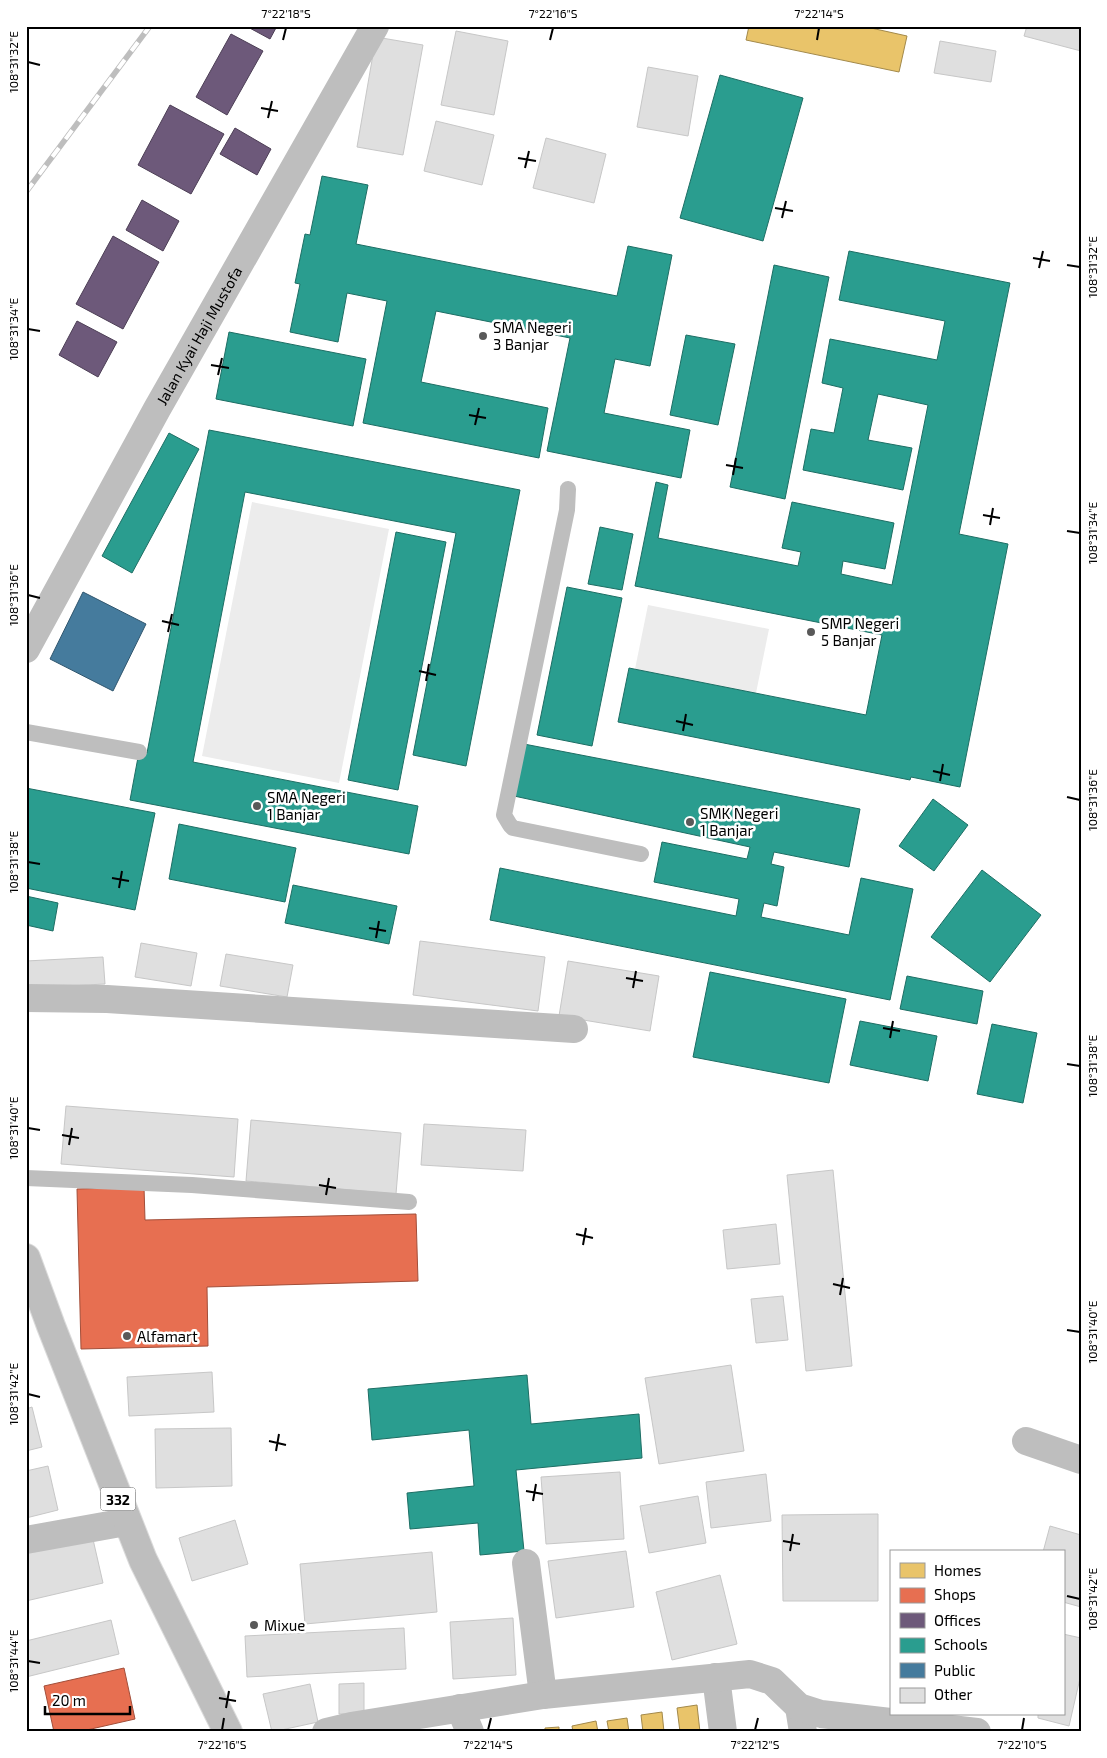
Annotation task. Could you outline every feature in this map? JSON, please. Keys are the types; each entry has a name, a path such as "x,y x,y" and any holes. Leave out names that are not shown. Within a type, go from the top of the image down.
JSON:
{"street":[{"name":"Jalan Kyai Haji Mustofa","path":"26,649 157,409 375,26"},
{"path":"26,998 107,999 574,1028"},
{"name":"332","path":"26,1258 142,1560 228,1732"},
{"path":"1026,1440 1081,1460"},
{"path":"26,1540 126,1522"},
{"path":"526,1564 543,1695"},
{"path":"326,1732 351,1726 465,1720 543,1695 750,1674 772,1681 801,1719 821,1714 977,1732"},
{"path":"716,1677 723,1732"}],"lane":[{"path":"568,489 568,510 504,815 513,828 641,854"},
{"path":"26,732 139,752"},
{"path":"26,1178 192,1185 409,1202"}],"shaded area":[{"path":"252,502 389,529 339,783 202,756"},
{"path":"648,605 769,629 756,693 635,669"}],"building: Homes":[{"path":"749,26 862,26 907,36 899,72 746,40"},
{"path":"697,1705 700,1732 680,1732 677,1708"},
{"path":"662,1712 664,1732 643,1732 641,1715"},
{"path":"627,1718 629,1732 609,1732 607,1721"},
{"path":"596,1721 598,1732 573,1732 572,1726"},
{"path":"559,1727 559,1732 545,1732 545,1728"}],"building: Shops":[{"path":"144,1187 145,1220 416,1214 418,1281 207,1287 208,1346 81,1349 77,1189"},
{"path":"124,1668 135,1719 78,1732 54,1732 44,1686"}],"building: Offices":[{"path":"246,26 277,26 270,39"},
{"path":"231,34 263,51 227,115 196,97"},
{"path":"170,105 224,134 191,194 138,165"},
{"path":"235,128 271,149 257,175 220,154"},
{"path":"142,200 179,221 163,251 126,230"},
{"path":"113,236 159,262 123,329 76,304"},
{"path":"77,321 117,342 98,377 59,355"}],"building: Schools":[{"path":"720,75 803,98 763,241 680,218"},
{"path":"322,176 368,185 356,244 617,296 628,246 672,255 650,366 615,359 604,413 690,430 681,478 547,451 570,338 436,311 421,382 548,408 539,458 363,423 387,301 347,293 338,342 290,332 300,284 295,283 305,234 310,235"},
{"path":"849,251 1010,283 959,534 1008,544 960,787 911,777 910,780 618,722 629,668 866,715 882,635 635,586 656,482 668,485 658,538 798,566 801,552 782,548 792,502 894,523 885,569 843,561 841,574 892,585 928,405 878,394 868,440 912,448 903,490 803,470 811,429 834,433 843,388 822,383 830,339 937,360 945,321 839,300"},
{"path":"774,265 829,277 785,499 730,487"},
{"path":"229,332 366,359 353,426 216,399"},
{"path":"686,335 735,344 718,425 670,415"},
{"path":"209,430 520,490 466,766 413,755 456,533 245,492 193,762 418,806 409,854 130,800 139,752 147,753"},
{"path":"169,433 199,449 132,573 102,556"},
{"path":"600,527 633,534 622,590 588,584"},
{"path":"396,532 446,542 398,790 348,780"},
{"path":"567,587 622,598 592,746 537,735"},
{"path":"524,744 860,809 849,867 774,852 771,864 784,867 777,906 764,903 761,917 849,935 861,878 913,889 890,1000 490,920 500,868 736,916 739,899 654,882 662,842 747,859 750,847 514,796"},
{"path":"26,788 155,813 135,910 26,888"},
{"path":"933,799 968,825 934,871 899,846"},
{"path":"179,824 296,848 285,902 169,879"},
{"path":"982,870 1041,915 990,982 931,937"},
{"path":"293,885 397,906 389,944 285,923"},
{"path":"26,896 58,903 53,931 26,925"},
{"path":"710,972 846,999 829,1083 693,1057"},
{"path":"907,976 983,991 977,1024 900,1009"},
{"path":"860,1021 937,1036 928,1081 850,1065"},
{"path":"992,1024 1037,1033 1023,1103 977,1094"},
{"path":"527,1375 531,1424 639,1414 642,1458 516,1470 524,1551 480,1555 478,1523 410,1529 407,1493 474,1486 469,1430 372,1440 368,1389"}],"building: Public":[{"path":"83,592 146,624 113,691 50,659"}],"building: Other":[{"path":"1027,26 1081,26 1081,51 1024,36"},
{"path":"456,31 508,41 494,115 441,105"},
{"path":"376,37 423,45 403,155 357,147"},
{"path":"940,41 996,51 991,82 934,73"},
{"path":"648,67 698,76 688,136 637,127"},
{"path":"436,121 494,135 482,185 424,171"},
{"path":"546,138 606,154 594,203 533,188"},
{"path":"420,941 545,957 538,1011 413,995"},
{"path":"141,943 197,953 191,986 135,977"},
{"path":"226,954 293,965 287,997 220,986"},
{"path":"103,957 105,984 26,988 26,961"},
{"path":"568,961 659,976 650,1031 559,1016"},
{"path":"66,1106 238,1119 234,1177 61,1164"},
{"path":"251,1120 401,1133 396,1194 246,1181"},
{"path":"424,1124 526,1130 523,1171 421,1165"},
{"path":"833,1170 852,1366 806,1371 787,1175"},
{"path":"776,1224 780,1264 727,1269 723,1230"},
{"path":"783,1296 788,1340 756,1343 751,1299"},
{"path":"731,1365 744,1451 659,1464 645,1378"},
{"path":"212,1372 214,1412 129,1416 127,1377"},
{"path":"32,1407 42,1447 26,1451 26,1409"},
{"path":"231,1428 232,1486 156,1488 155,1429"},
{"path":"48,1466 58,1510 26,1518 26,1471"},
{"path":"620,1472 624,1539 546,1544 541,1477"},
{"path":"766,1474 771,1521 711,1528 706,1482"},
{"path":"698,1496 706,1543 649,1553 640,1506"},
{"path":"878,1514 878,1601 783,1601 782,1515"},
{"path":"235,1520 248,1564 192,1581 179,1538"},
{"path":"1050,1526 1081,1535 1081,1607 1064,1602 1064,1550 1044,1550"},
{"path":"92,1535 103,1583 26,1601 26,1550"},
{"path":"626,1551 634,1607 556,1618 548,1561"},
{"path":"432,1552 437,1612 305,1624 300,1564"},
{"path":"720,1575 737,1644 672,1660 656,1592"},
{"path":"513,1618 516,1675 453,1679 450,1622"},
{"path":"111,1620 119,1654 26,1677 26,1641"},
{"path":"404,1628 406,1669 247,1677 245,1636"},
{"path":"1064,1634 1081,1638 1081,1674 1069,1726 1038,1718 1038,1716 1064,1716"},
{"path":"364,1683 364,1714 339,1714 339,1684"},
{"path":"310,1684 318,1722 272,1732 263,1694"}],"railway":[{"path":"26,192 150,26"}],"place":[{"name":"SMA Negeri 3 Banjar","path":"483,336"},
{"name":"SMP Negeri 5 Banjar","path":"811,632"},
{"name":"SMA Negeri 1 Banjar","path":"257,806"},
{"name":"SMK Negeri 1 Banjar","path":"690,822"},
{"name":"Alfamart","path":"127,1336"},
{"name":"Mixue","path":"254,1625"}]}
